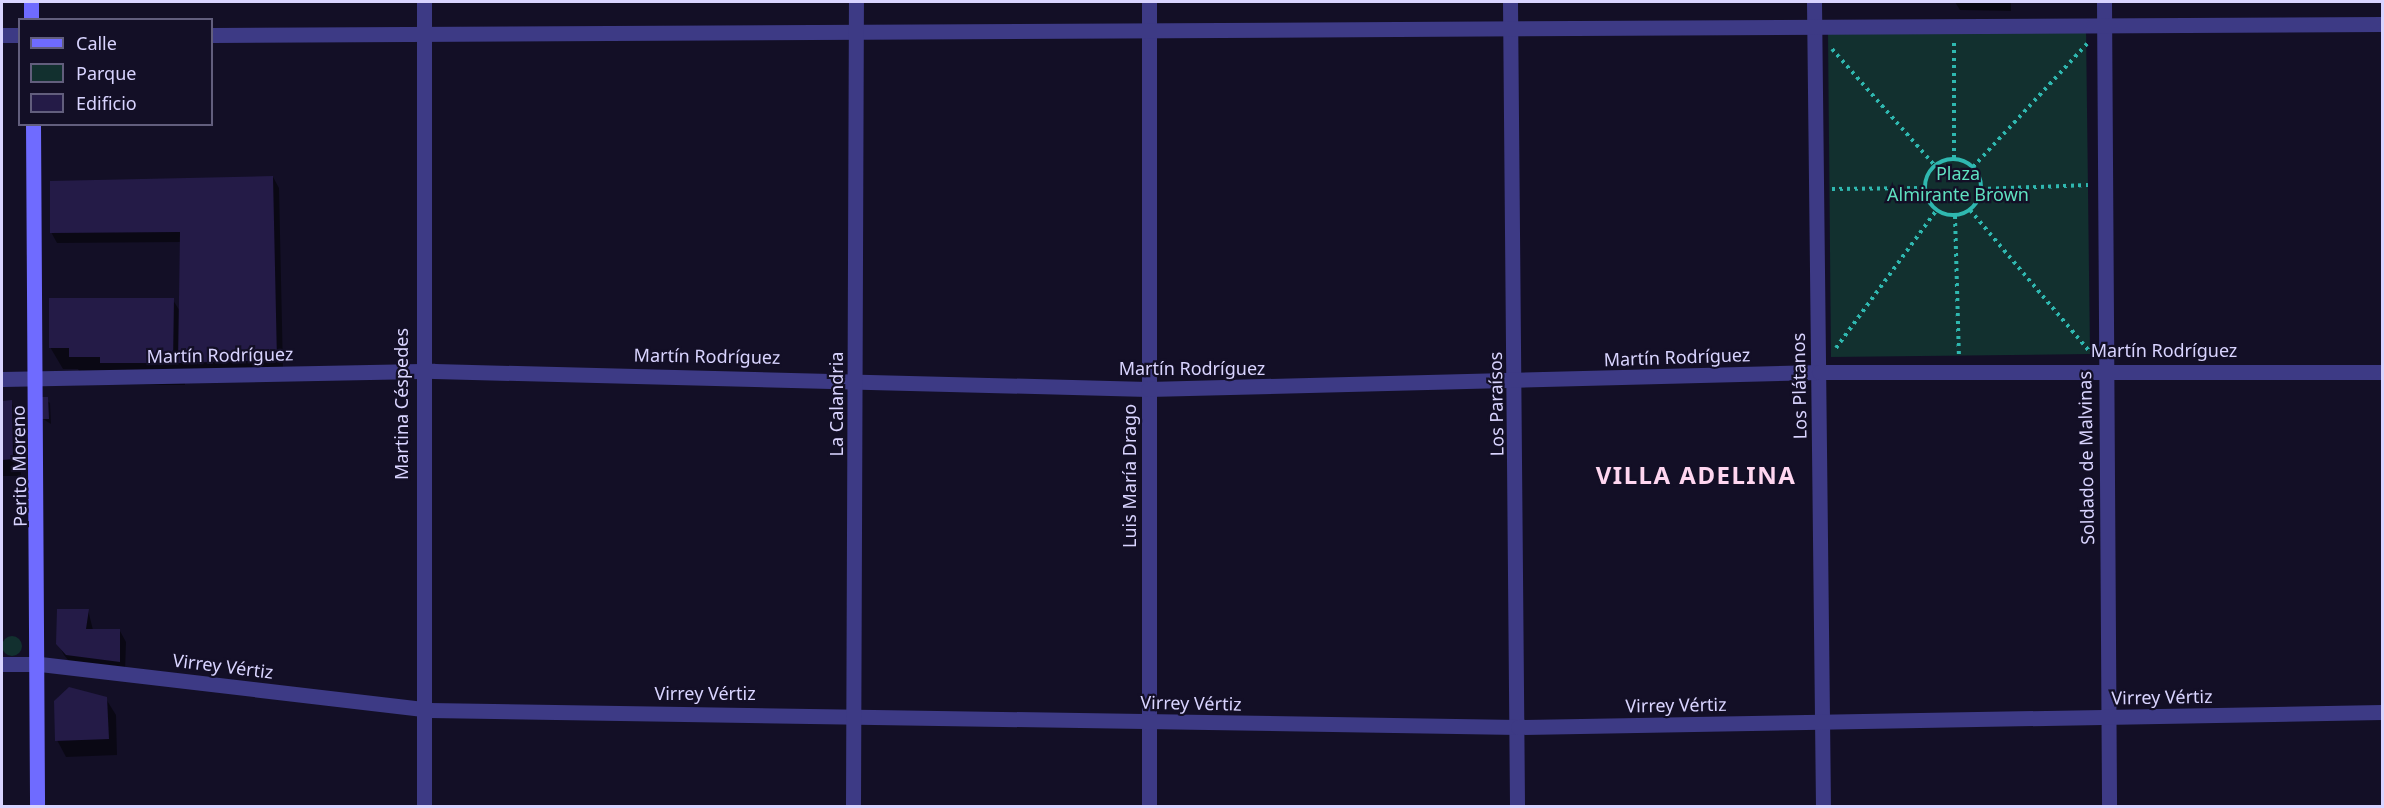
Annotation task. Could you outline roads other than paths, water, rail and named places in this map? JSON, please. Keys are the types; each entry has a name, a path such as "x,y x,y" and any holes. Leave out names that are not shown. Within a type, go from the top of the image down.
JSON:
{"street":[{"path":"31,2 31,18"},
{"name":"Martina Céspedes","path":"424,2 420,709 424,807"},
{"name":"La Calandria","path":"853,807 856,2"},
{"name":"Luis María Drago","path":"1149,2 1149,807"},
{"name":"Los Paraísos","path":"1510,2 1518,727 1516,807"},
{"name":"Los Plátanos","path":"1814,2 1825,721 1823,807"},
{"name":"Soldado de Malvinas","path":"2104,2 2104,369 2110,717 2109,807"},
{"path":"213,35 1510,32 2382,24"},
{"path":"2,35 18,35"},
{"name":"Perito Moreno","path":"33,126 40,664 37,807"},
{"name":"Martín Rodríguez","path":"2,379 421,371 856,379 1148,389 1515,383 1819,372 2104,369 2382,372"},
{"name":"Virrey Vértiz","path":"2,664 40,664 420,709 854,714 1148,722 1518,727 2382,712"}],"district":[{"name":"VILLA ADELINA","path":"1696,475"}],"park label":[{"name":"Plaza Almirante Brown","path":"1958,184"}]}
